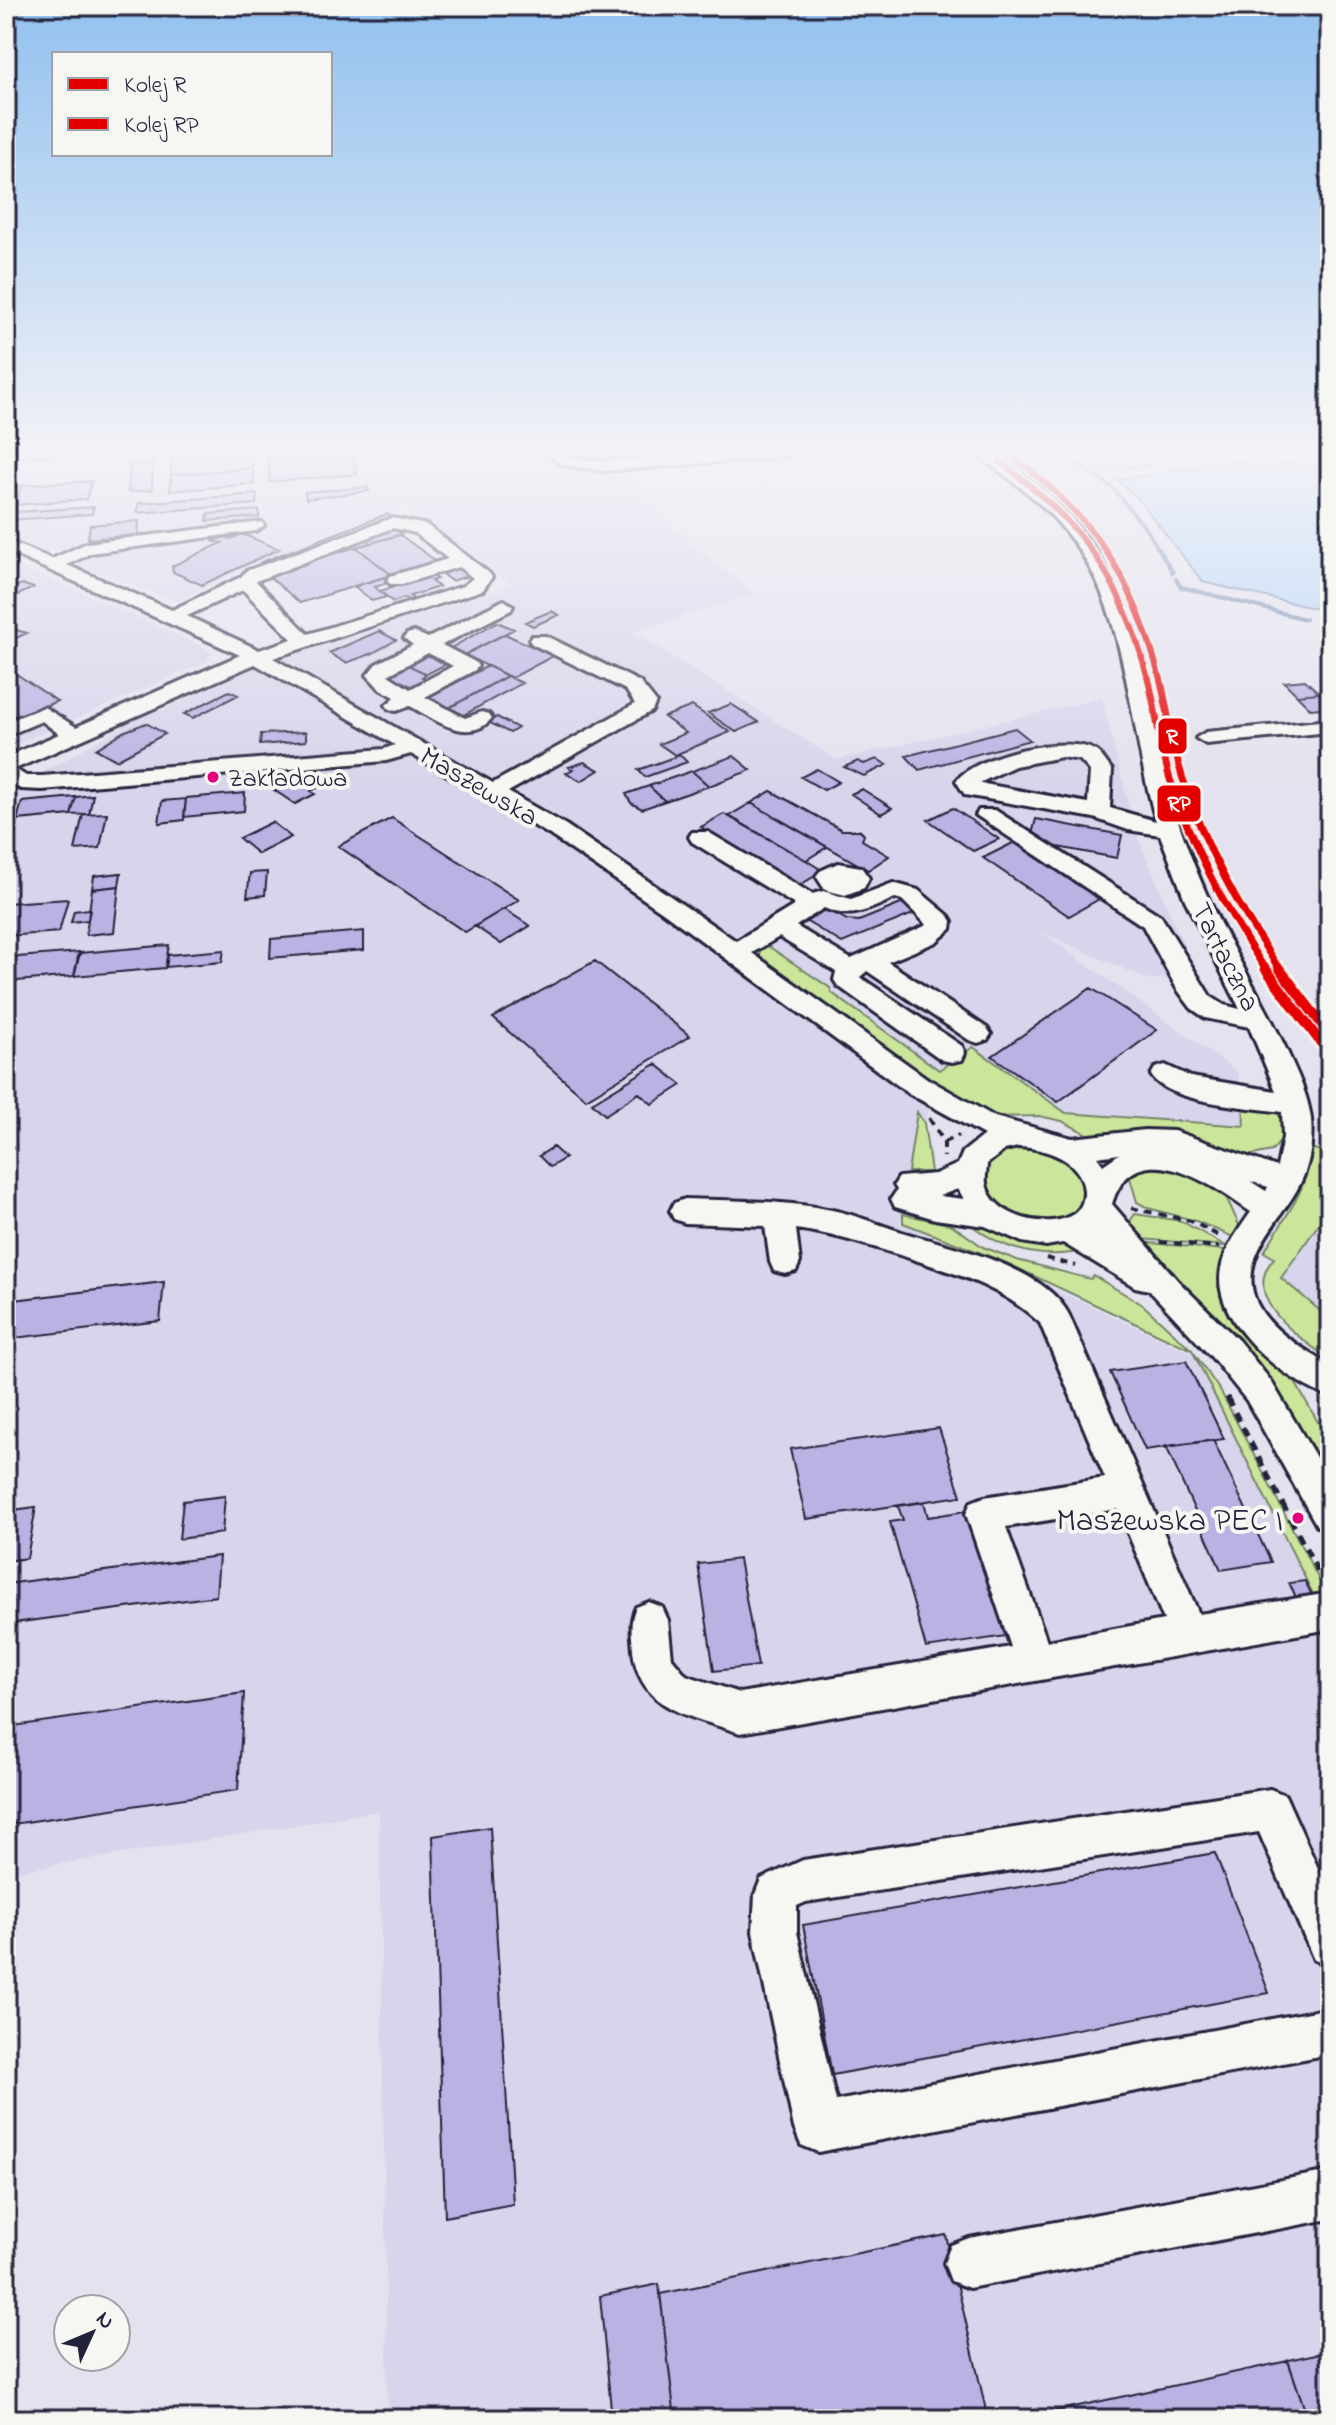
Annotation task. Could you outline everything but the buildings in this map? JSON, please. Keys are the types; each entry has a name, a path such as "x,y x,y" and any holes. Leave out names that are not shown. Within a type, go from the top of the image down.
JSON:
{"street":[{"name":"Maszewska","path":"73,564 167,608 257,656 586,848 735,953 921,1098 969,1144 960,1158"},
{"path":"167,608 247,581 252,575 280,564"},
{"name":"Tartaczna","path":"1097,564 1123,639 1148,754 1170,829 1196,898 1260,1019 1294,1104 1298,1141 1286,1182 1239,1259 1235,1277 1238,1296 1250,1320 1261,1333 1330,1383"},
{"path":"6,765 150,709 257,656 469,590 482,582 483,577 470,565 396,580"},
{"path":"247,581 304,641"},
{"path":"482,718 463,725 410,698 377,678 377,675 383,668 504,606"},
{"path":"368,719 468,666 402,631"},
{"path":"493,792 645,707 646,702 633,686 539,640"},
{"path":"6,730 44,713 75,736"},
{"path":"1206,738 1330,726"},
{"path":"14,778 352,753 393,754 414,746"},
{"path":"1099,812 1101,770 1088,755 1068,751 1028,757 997,764 974,774 967,781 973,790 1099,812 1136,825 1170,829"},
{"path":"987,815 1152,921 1195,999 1220,1016 1236,1020 1260,1019"},
{"path":"700,837 831,892 893,890 910,895 930,909 940,921 939,929 859,965 847,980 952,1053"},
{"path":"831,892 842,907 855,907 893,890"},
{"path":"735,953 831,892"},
{"path":"779,926 859,965 978,1034"},
{"path":"1165,1075 1185,1086 1294,1104"},
{"name":"Maszewska","path":"921,1098 1018,1136"},
{"path":"992,1215 935,1207 907,1192 938,1185 960,1158 996,1141 1018,1136 1045,1139 1070,1149 1093,1172 1105,1219 1138,1253 1168,1291 1209,1331 1259,1391 1330,1514"},
{"path":"1070,1149 1145,1141 1174,1142 1286,1182"},
{"path":"960,1158 974,1194 992,1215 1012,1227 1036,1233 1067,1231 1083,1224 1122,1165 1139,1158 1160,1156 1202,1167 1270,1209"},
{"path":"685,1211 779,1215 833,1222 988,1271 1032,1296 1053,1315 1189,1634"},
{"path":"779,1215 785,1262"},
{"path":"1067,1231 1168,1291"},
{"path":"1035,1662 984,1514 1128,1491"},
{"path":"649,1620 654,1666 673,1690 740,1713 1330,1611"},
{"path":"1330,1944 1270,1810 803,1881 776,1894 775,1932 818,2128 1330,2031"},
{"path":"969,2263 1330,2195"}],"path":[{"path":"1322,978 1330,978"},
{"path":"921,1098 944,1142 960,1158"},
{"path":"944,1142 960,1158"},
{"path":"1130,1208 1191,1221 1229,1241"},
{"path":"1153,1241 1225,1247"},
{"path":"1043,1258 1088,1270"},
{"path":"1224,1391 1330,1594"}],"shaded area":[{"path":"6,564 14,564 121,609 211,651 206,662 6,749"},
{"path":"76,564 256,564 178,601"},
{"path":"484,564 717,564 754,594 633,632 837,760 1102,698 1135,831 1198,978 1147,979 1041,932 1238,1072 1244,1126 1066,1113 973,1047 939,1070 900,1224 992,1260 1193,1354 1304,1568 1330,1609 1330,2419 388,2419 379,1811 6,1873 6,793 147,713 164,710 250,667 513,585"},
{"path":"1330,1198 1330,1319 1281,1278"}],"green space":[{"path":"765,944 830,988 832,993 939,1070 973,1047 1066,1113 1244,1126 1243,1102 1267,1107 1278,1113 1285,1136 1272,1151 1247,1156 1091,1136 1062,1121 1039,1116 989,1117 927,1081 768,968 760,955 761,945"},
{"path":"917,1112 924,1123 931,1172 908,1172"},
{"path":"1018,1146 1050,1152 1072,1167 1086,1186 1080,1209 1063,1221 1041,1223 1019,1217 1000,1205 987,1190 983,1173 992,1158"},
{"path":"1311,1148 1330,1154 1330,1208 1281,1278 1330,1319 1330,1360 1290,1329 1268,1302 1263,1288 1265,1273 1274,1258 1264,1252 1301,1190"},
{"path":"1172,1164 1223,1190 1239,1225 1233,1237 1137,1202 1128,1171"},
{"path":"903,1214 952,1225 983,1247 1017,1260 1090,1279 1094,1276 1143,1305 1192,1350 1002,1261 903,1223"},
{"path":"1135,1214 1181,1221 1226,1246 1141,1239 1124,1230"},
{"path":"962,1217 1078,1246 1078,1252 1046,1254 1016,1249 988,1236"},
{"path":"1139,1242 1224,1250 1218,1286 1228,1313 1255,1346 1288,1370 1330,1443 1330,1489"},
{"path":"1192,1350 1221,1392 1328,1597 1316,1600"}],"water":[{"path":"1189,564 1330,564 1330,612 1203,582"}],"waterway":[{"path":"1168,564 1173,573"},
{"path":"1176,579 1181,587 1305,619"}],"rail line":[{"name":"RP","path":"1103,564 1118,592 1143,659 1171,781 1203,859 1256,955 1321,1043"},
{"name":"R","path":"1116,564 1141,618 1164,694 1182,777 1214,855 1266,948 1330,1035"}],"place":[{"name":"Zakładowa","path":"213,777"},
{"name":"Maszewska PEC I","path":"1298,1518"}]}
